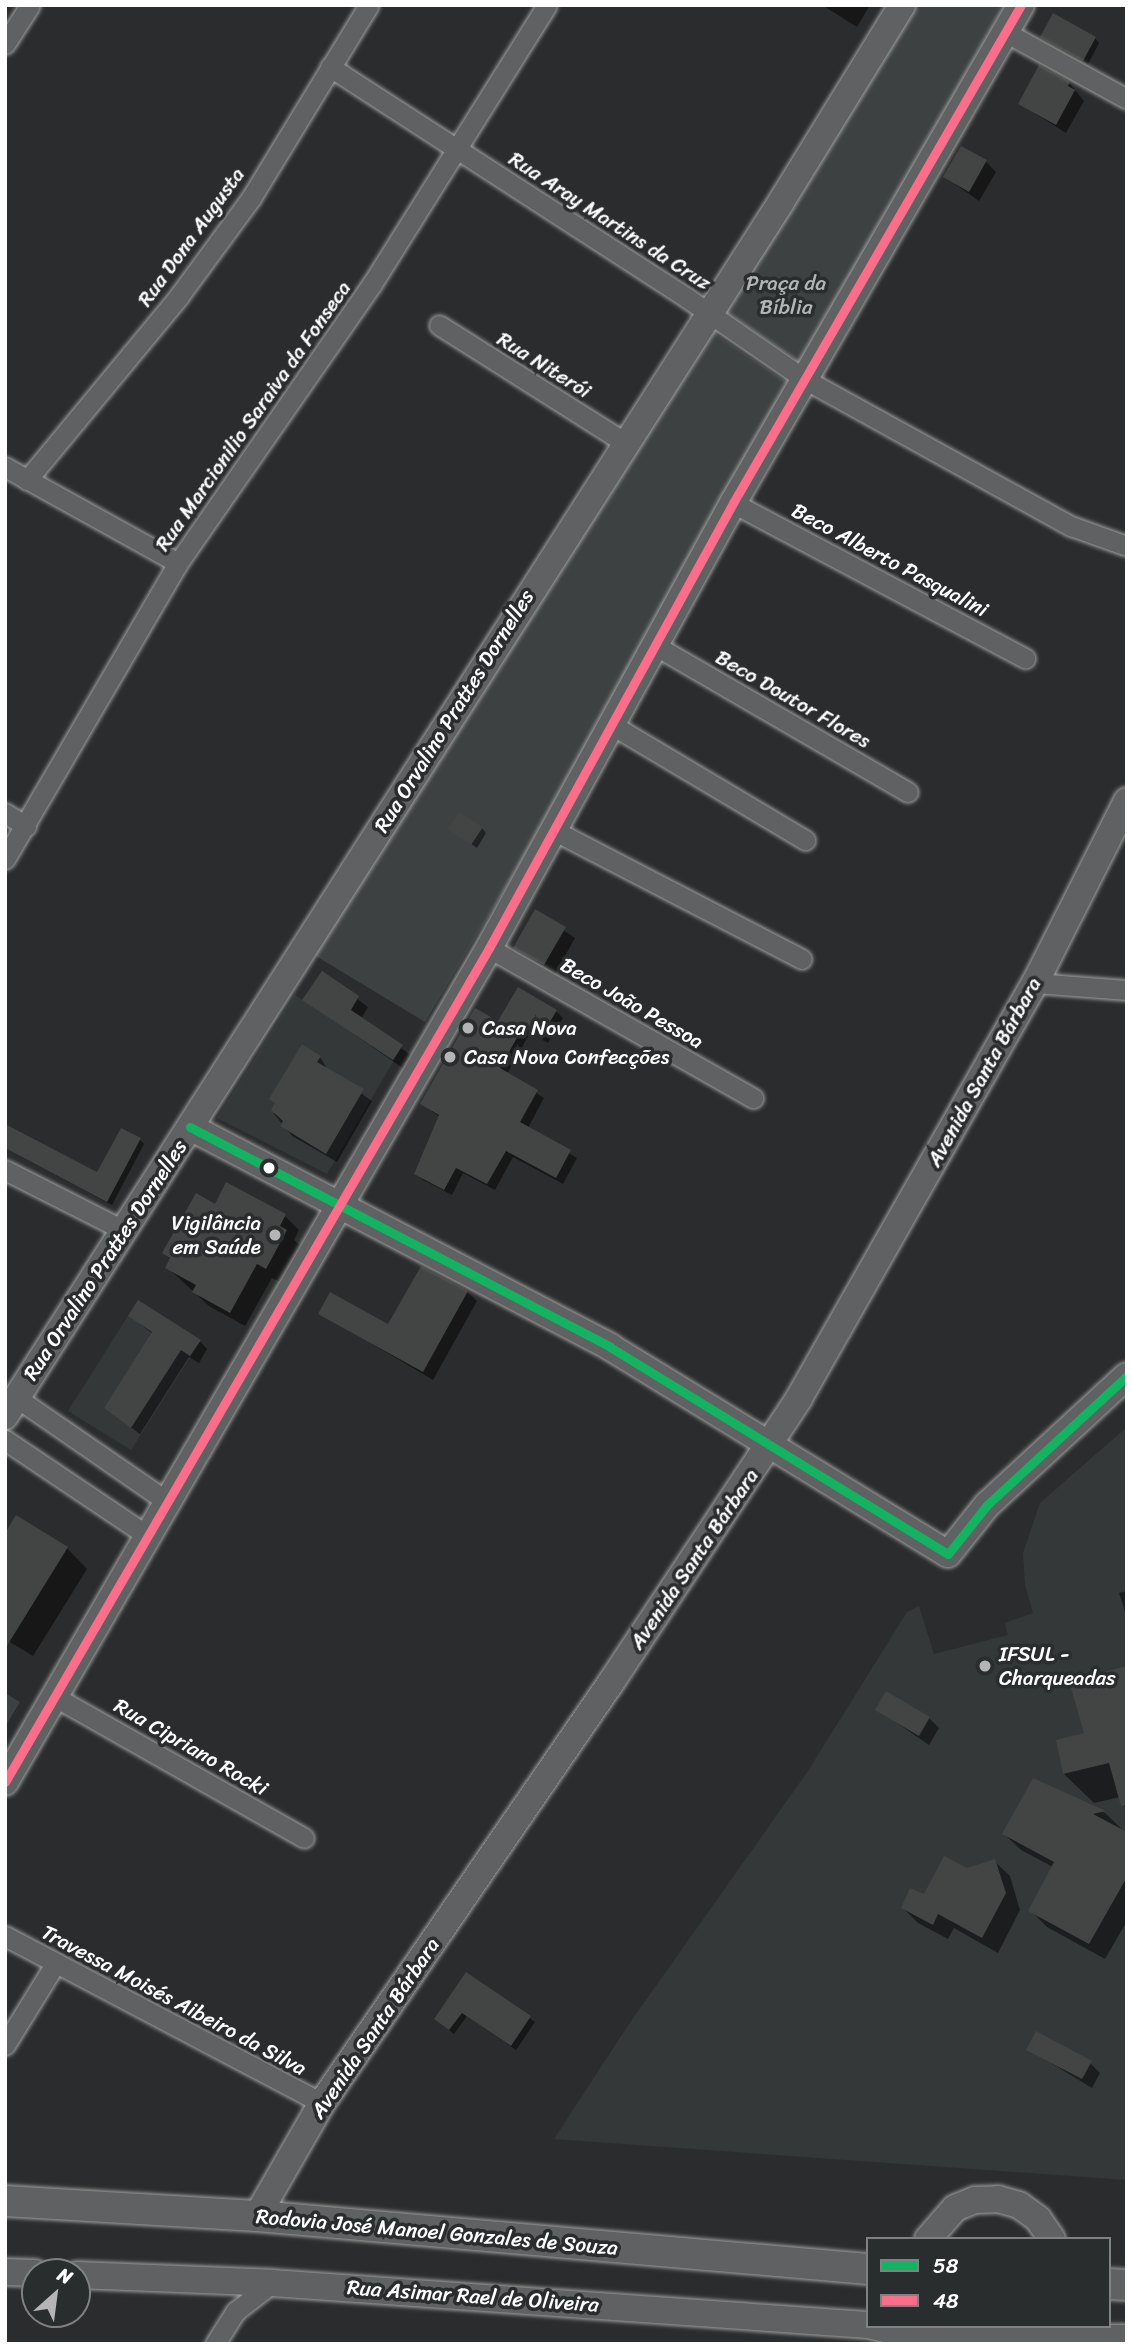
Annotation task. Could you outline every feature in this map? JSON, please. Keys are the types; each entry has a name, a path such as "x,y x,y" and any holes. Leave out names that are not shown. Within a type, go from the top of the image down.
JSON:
{"main road":[{"name":"Rodovia José Manoel Gonzales de Souza","path":"5,2201 257,2216 866,2269"}],"street":[{"path":"5,44 30,5"},
{"name":"Rua Dona Augusta","path":"27,480 227,230 369,5"},
{"name":"Rua Marcionilio Saraiva da Fonseca","path":"5,859 178,563 372,284 547,5"},
{"name":"Rua Orvalino Prattes Dornelles","path":"11,1407 902,5"},
{"path":"5,1782 489,948 733,503 1021,5"},
{"path":"1005,32 1127,99"},
{"name":"Rua Aray Martins da Cruz","path":"330,67 708,313 806,380 1071,527 1127,546"},
{"name":"Rua Niterói","path":"439,326 624,442"},
{"path":"5,467 178,563"},
{"name":"Beco Alberto Pasqualini","path":"733,503 1025,658"},
{"name":"Beco Doutor Flores","path":"656,646 908,792"},
{"path":"612,725 805,840"},
{"name":"Avenida Santa Bárbara","path":"257,2216 322,2103 768,1448 1035,983 1127,802"},
{"path":"5,813 26,826"},
{"path":"554,830 802,959"},
{"name":"Beco João Pessoa","path":"489,948 753,1098"},
{"path":"1035,983 1127,990"},
{"path":"190,1127 610,1347 768,1448 948,1554 987,1505 1127,1376"},
{"path":"5,1170 125,1231"},
{"path":"11,1407 168,1502"},
{"path":"5,1440 148,1536"},
{"name":"Rua Cipriano Rocki","path":"55,1697 304,1838"},
{"name":"Travessa Moisés Aibeiro da Silva","path":"5,1936 322,2103"},
{"path":"5,2045 55,1964"},
{"path":"930,2237 955,2208 975,2200 998,2199 1019,2206 1038,2219 1051,2237"},
{"name":"Rua Asimar Rael de Oliveira","path":"91,2276 272,2283 866,2326"},
{"path":"215,2344 236,2311 272,2283"},
{"name":"Rua Asimar Rael de Oliveira","path":"878,2328 920,2338 1127,2338"},
{"path":"961,2328 990,2337"}],"shaded area":[{"path":"322,971 359,996 350,1010 403,1045 327,1174 217,1118 295,995 303,1000"},
{"path":"138,1300 201,1340 131,1450 68,1411"},
{"path":"1127,1427 1127,2180 554,2139 629,2024 808,1771 907,1612 919,1606 934,1654 1008,1635 1005,1623 1033,1613 1025,1585 1023,1553 1040,1503"}],"green space":[{"name":"Praça da Bíblia","path":"916,5 1005,5 801,363 722,309"},
{"path":"708,329 788,383 515,872 425,1022 311,953"},
{"path":"5,1693 20,1702 5,1727"}],"building":[{"path":"1053,13 1096,37 1083,61 1040,37"},
{"path":"1039,65 1070,82 1068,86 1075,90 1056,125 1018,104"},
{"path":"961,146 987,160 969,192 943,177"},
{"path":"459,812 483,827 471,845 448,829"},
{"path":"535,909 566,927 544,965 513,948"},
{"path":"322,971 359,996 351,1010 403,1045 393,1060 302,1000"},
{"path":"518,987 557,1010 541,1037 523,1027 500,1068 538,1090 520,1122 571,1150 556,1178 506,1151 487,1184 456,1168 444,1190 414,1174 439,1115 420,1104 475,1008 498,1021"},
{"path":"302,1044 321,1056 317,1062 364,1089 326,1154 280,1126 283,1121 271,1110 275,1103 269,1099"},
{"path":"5,1124 97,1172 121,1128 141,1138 107,1202 5,1148"},
{"path":"226,1182 286,1214 280,1226 287,1230 266,1269 257,1264 230,1313 192,1292 196,1285 165,1268 170,1258 162,1253 196,1193 215,1204"},
{"path":"421,1266 468,1291 423,1372 318,1314 330,1292 388,1324"},
{"path":"138,1300 201,1340 190,1356 181,1350 131,1428 104,1408 152,1332 128,1316"},
{"path":"16,1515 68,1547 5,1649 5,1533"},
{"path":"1127,1666 1127,1805 1121,1806 1109,1763 1063,1774 1056,1740 1084,1733 1069,1681"},
{"path":"886,1691 930,1717 919,1736 875,1710"},
{"path":"1033,1778 1106,1811 1093,1814 1127,1832 1127,1877 1089,1944 1028,1911 1054,1862 1002,1834"},
{"path":"944,1856 967,1868 995,1859 1006,1893 982,1938 938,1914 933,1925 901,1908 910,1888 924,1894"},
{"path":"466,1972 531,2016 511,2046 462,2013 449,2030 434,2019"},
{"path":"1036,2031 1092,2061 1082,2079 1026,2050"}],"transit line":[{"name":"48","path":"5,1782 489,948 733,503 1021,5"},
{"name":"58","path":"190,1127 610,1347 948,1554 987,1505 1127,1376"}],"place":[{"name":"Casa Nova","path":"468,1028"},
{"name":"Casa Nova Confecções","path":"450,1057"},
{"name":"Vigilância em Saúde","path":"275,1235"},
{"name":"IFSUL - Charqueadas","path":"985,1666"}]}
